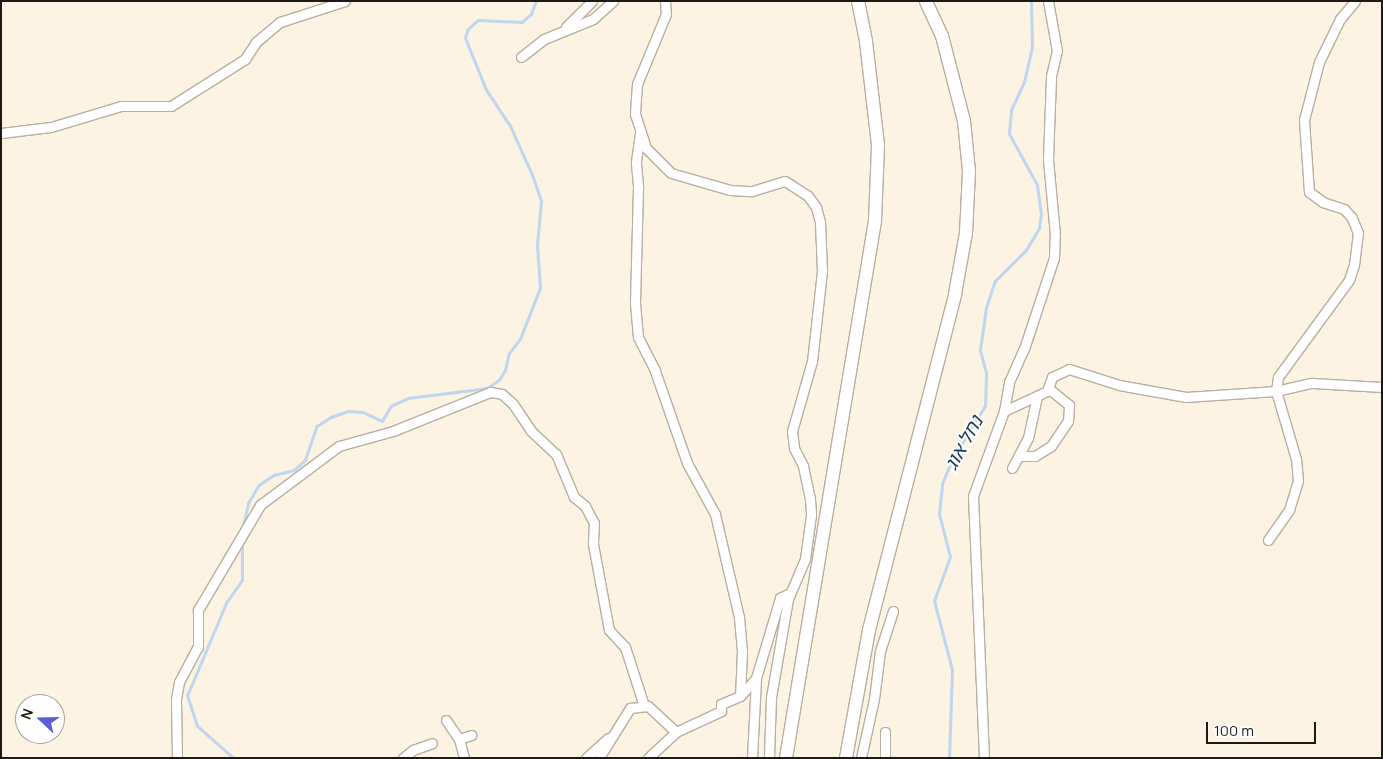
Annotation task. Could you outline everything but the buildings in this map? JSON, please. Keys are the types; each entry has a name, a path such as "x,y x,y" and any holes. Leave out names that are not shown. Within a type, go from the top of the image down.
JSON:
{"highway":[{"path":"786,758 875,220 878,144 867,50 858,1"},
{"path":"846,758 869,630 953,302 966,233 969,171 964,121 942,36 926,1"}],"street":[{"path":"1,132 50,127 121,106 171,106 245,59 256,42 280,22 345,1"},
{"path":"521,57 553,36 592,1"},
{"path":"553,36 593,19 612,1"},
{"path":"666,1 666,14 637,84 635,114 640,133 652,156 671,173 739,191 752,191 785,181 798,187 816,207 820,222 822,271 812,361 792,430 810,499 811,516 805,559 790,593 771,697 769,758"},
{"path":"984,758 973,496 1004,411 1009,382 1024,349 1054,258 1055,235 1048,159 1051,76 1057,51 1048,1"},
{"path":"1268,540 1289,510 1298,481 1296,459 1276,391 1284,366 1349,280 1354,265 1358,233 1352,218 1344,209 1323,202 1309,192 1304,120 1320,62 1340,19 1355,1"},
{"path":"640,133 636,163 638,188 635,303 638,338 655,371 687,463 715,514 739,617 742,651 740,696"},
{"path":"1004,411 1037,396 1048,388 1058,372 1069,369 1118,386 1186,397 1276,391 1312,383 1382,387"},
{"path":"1021,456 1035,456 1051,446 1068,421 1069,405 1048,388"},
{"path":"177,758 176,699 179,682 198,647 198,610 260,505 339,446 393,431 490,392 502,394 513,404 531,431 548,444 562,464 574,497 585,506 594,523 594,544 609,630 625,647 644,706"},
{"path":"1012,468 1021,456 1037,396"},
{"path":"752,758 756,678 780,598 790,593"},
{"path":"861,758 880,650 893,611"},
{"path":"648,758 676,732 721,711 721,704 740,696 756,678"},
{"path":"598,758 630,708 648,706 676,732"},
{"path":"446,720 459,739 464,758"},
{"path":"885,732 885,758"},
{"path":"586,758 615,733"},
{"path":"459,739 471,735"},
{"path":"403,758 413,750 432,743"}],"waterway":[{"path":"242,530 248,503 259,485 274,475 294,470 305,460 317,426 331,417 348,411 363,412 382,421 391,406 408,398 487,388 499,380 505,370 509,353 520,339 540,288 537,245 541,201 532,175 510,126 486,90 465,38 468,29 478,20 522,22 531,14 536,1"},
{"name":"נחל אוג","path":"949,758 952,670 934,601 950,557 939,514 942,484 952,459 985,406 986,373 980,350 986,308 995,281 1026,250 1039,228 1041,214 1037,185 1009,134 1011,110 1024,82 1032,48 1031,1"},
{"path":"233,758 197,726 187,696 226,603 242,580 242,541"}]}
